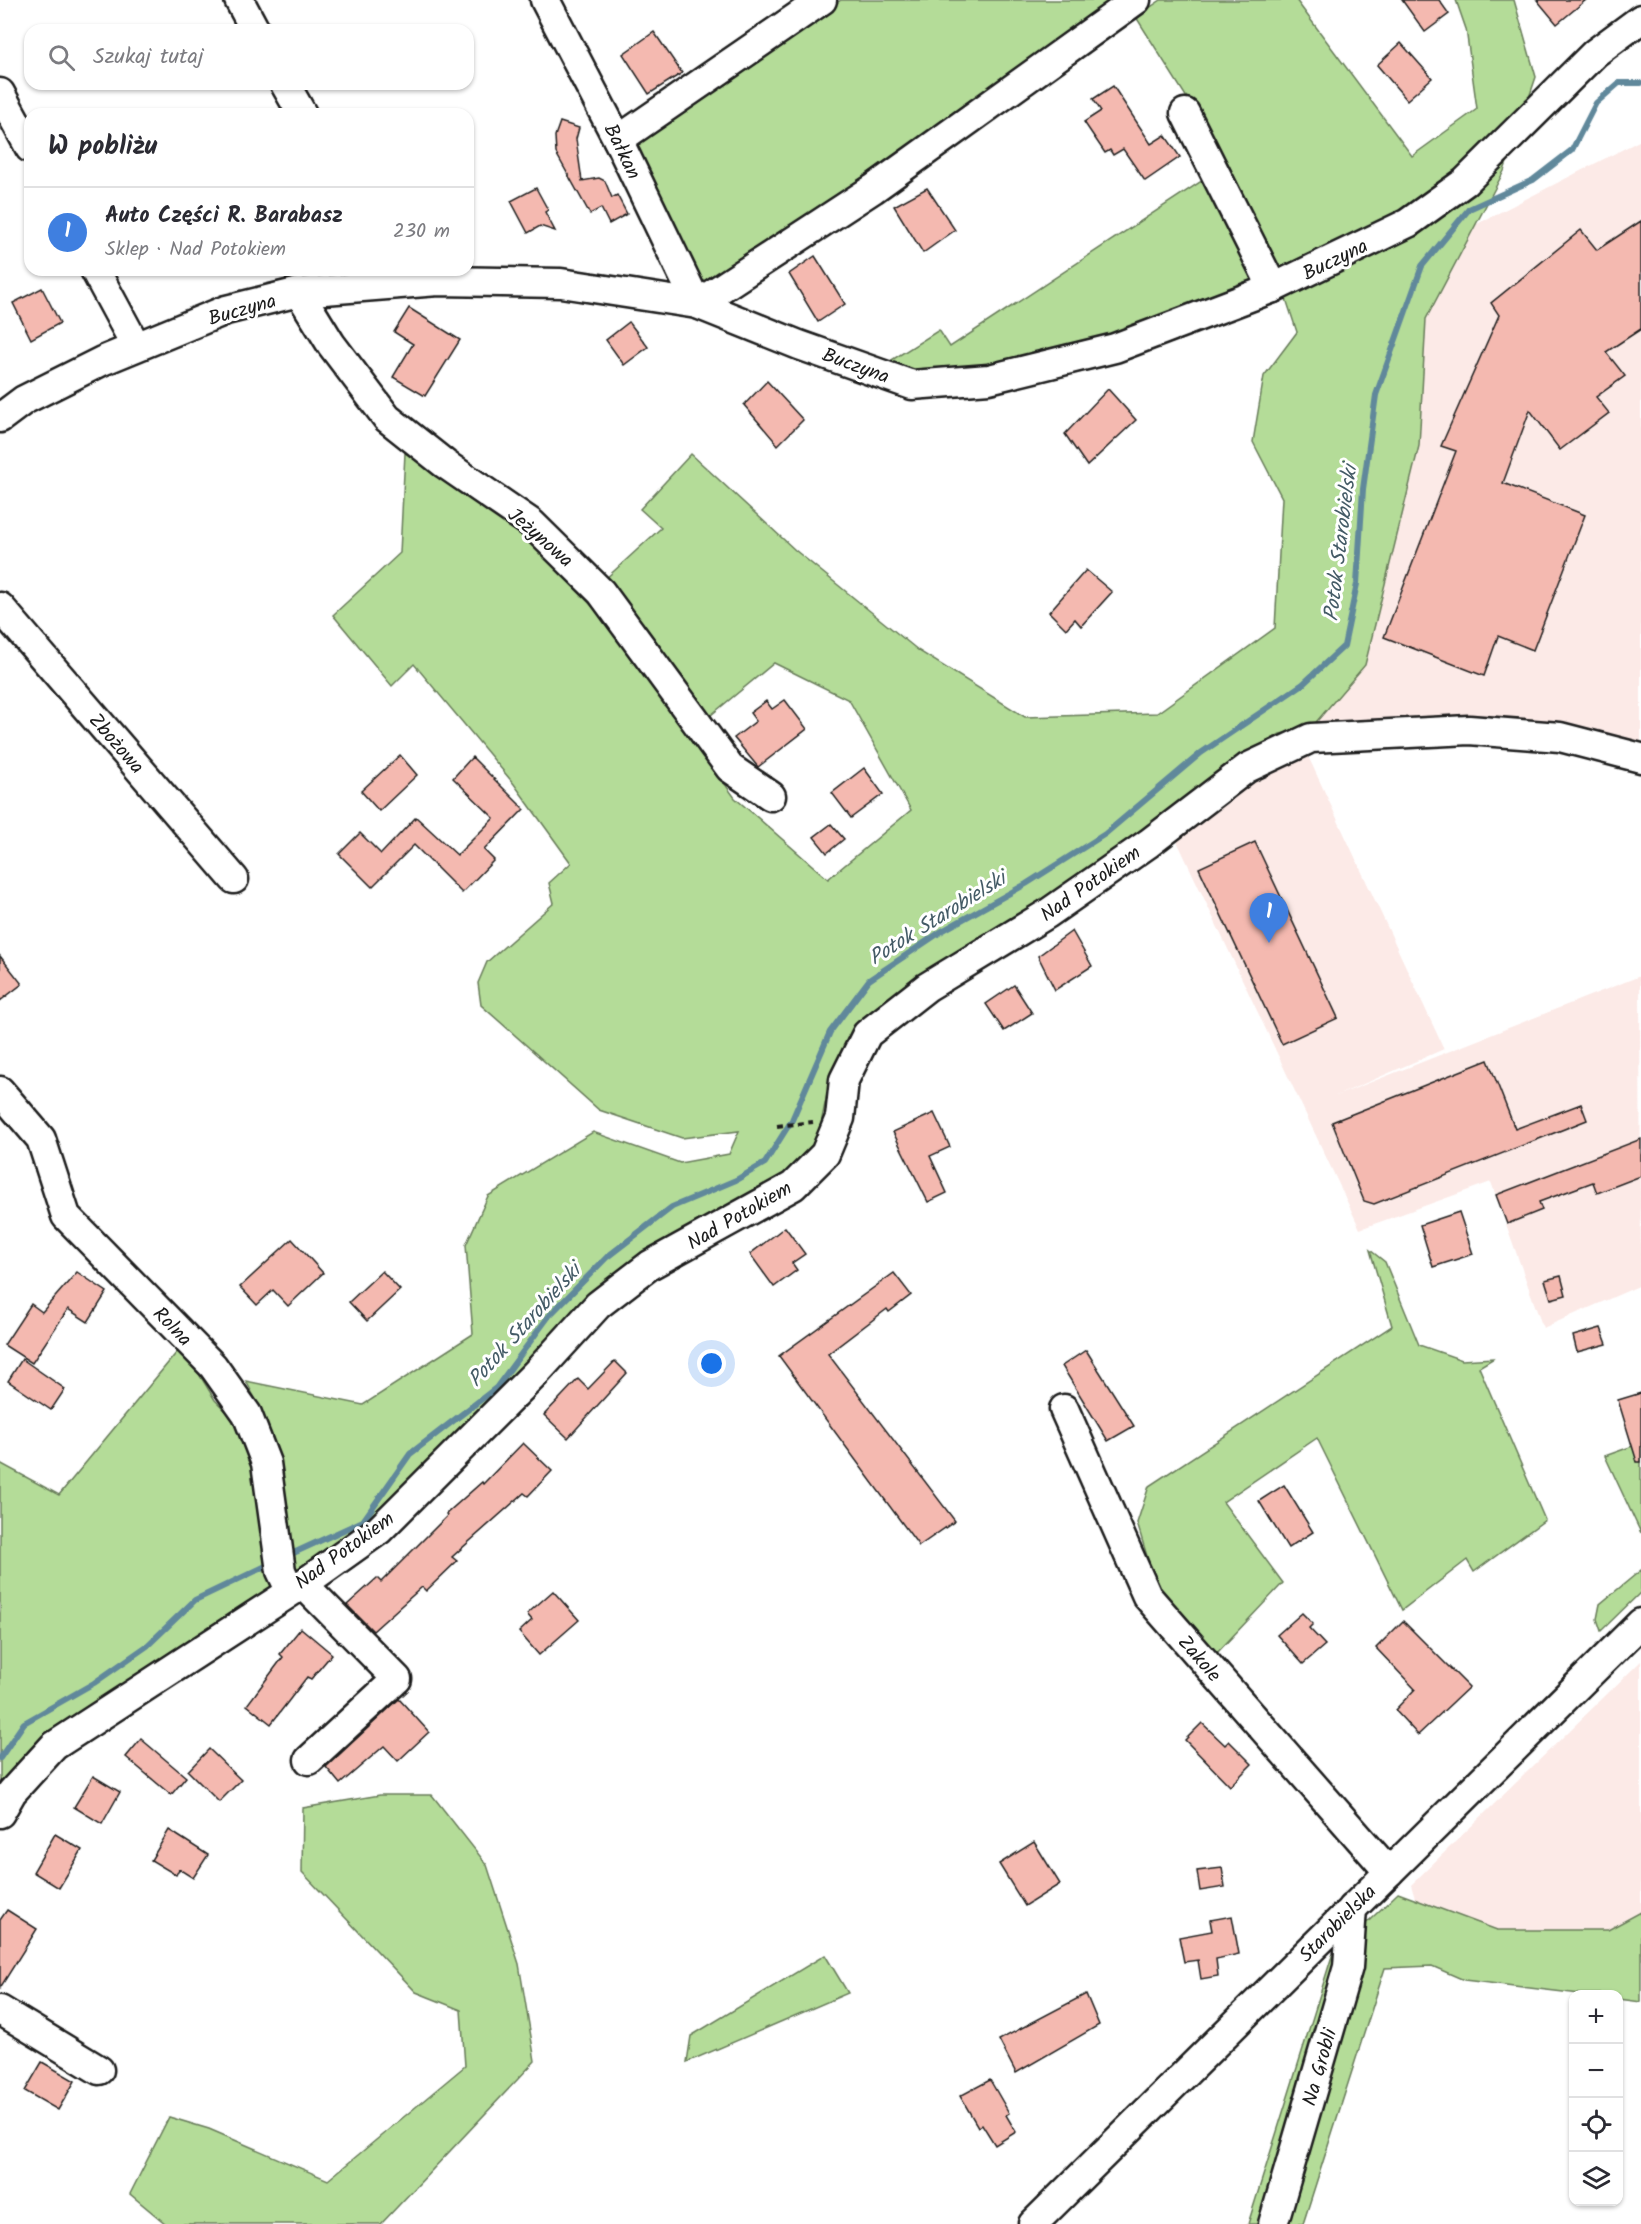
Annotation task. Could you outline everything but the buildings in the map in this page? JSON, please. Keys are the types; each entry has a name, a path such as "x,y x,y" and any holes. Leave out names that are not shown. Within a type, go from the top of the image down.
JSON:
{"street":[{"path":"239,0 252,24"},
{"name":"Bałkan","path":"545,0 618,140 697,303"},
{"path":"618,140 822,0"},
{"path":"697,303 873,189 1136,0"},
{"name":"Buczyna","path":"0,418 24,400 136,346 226,310 300,292 392,277 438,281 561,283 697,303 799,345 912,385 989,379 1115,348 1273,288 1408,224 1465,182 1595,53 1641,19"},
{"path":"288,90 299,108"},
{"path":"0,93 24,137"},
{"path":"1185,113 1273,288"},
{"path":"98,276 136,346"},
{"name":"Jeżynowa","path":"300,292 331,344 387,418 444,464 531,523 555,546 601,592 730,768 771,796"},
{"name":"Zbożowa","path":"0,607 234,879"},
{"name":"Nad Potokiem","path":"0,1813 12,1792 54,1746 288,1574 379,1530 536,1373 598,1305 650,1265 793,1186 825,1154 840,1119 844,1080 867,1034 927,987 1047,914 1149,843 1247,768 1311,738 1469,730 1560,737 1641,758"},
{"name":"Rolna","path":"0,1091 41,1138 66,1216 213,1366 247,1414 266,1463 288,1574"},
{"name":"Zakole","path":"1064,1409 1147,1596 1389,1872"},
{"path":"288,1574 397,1679 309,1760"},
{"name":"Starobielska","path":"1033,2224 1641,1623"},
{"name":"Na Grobli","path":"1273,2224 1348,1967 1352,1908"},
{"path":"0,2010 99,2070"}],"path":[{"path":"777,1126 804,1123"}],"shaded area":[{"path":"1641,140 1641,746 1558,723 1474,715 1311,728 1365,665 1419,446 1426,319 1475,225"},
{"path":"1308,756 1444,1049 1336,1096 1640,976 1641,1285 1543,1328 1491,1182 1360,1229 1176,839 1242,784"},
{"path":"1641,1661 1641,1920 1617,1933 1488,1935 1419,1912 1411,1885"}],"green space":[{"path":"841,0 1117,0 703,288 633,142"},
{"path":"1161,0 1296,0 1412,156 1477,109 1466,29 1456,0 1514,0 1536,77 1504,171 1426,319 1419,446 1365,665 1311,728 1280,734 1240,757 1040,905 831,1075 818,1138 788,1178 526,1367 366,1528 296,1573 274,1450 267,1427 246,1381 363,1405 473,1334 466,1245 488,1196 593,1132 680,1163 729,1154 739,1131 682,1138 599,1110 481,1005 478,983 487,962 554,903 549,883 571,863 514,784 414,664 392,686 333,615 400,553 405,453 524,537 609,623 735,798 828,879 911,810 849,700 774,663 705,720 603,581 661,528 640,509 691,454 795,550 919,651 1025,717 1157,713 1275,628 1282,498 1253,442 1264,376 1297,332 1271,253 1228,163 1136,17"},
{"path":"1206,178 1258,281 1116,336 1032,356 952,369 914,370 890,361 939,330 950,347"},
{"path":"1370,1250 1385,1262 1419,1345 1462,1360 1494,1358 1479,1367 1545,1520 1474,1572 1467,1560 1402,1610 1317,1438 1223,1502 1283,1583 1214,1656 1156,1586 1137,1523 1149,1486 1392,1326"},
{"path":"178,1351 199,1374 215,1400 237,1422 253,1463 276,1588 0,1792 0,1463 59,1495"},
{"path":"1641,1443 1641,1533 1605,1456"},
{"path":"1641,1570 1641,1592 1601,1631 1597,1619 1600,1604"},
{"path":"380,1795 432,1795 487,1865 519,1964 535,2061 381,2224 166,2224 130,2194 169,2117 209,2129 328,2180 465,2066 461,2010 416,1992 302,1872 303,1808"},
{"path":"1398,1893 1497,1930 1608,1930 1641,1912 1641,2002 1623,2000 1623,1990 1569,1990 1569,1993 1464,1980 1432,1966 1385,1968 1303,2224 1248,2224 1332,1956"},
{"path":"825,1955 848,1993 687,2062 691,2036"}],"waterway":[{"name":"Potok Starobielski","path":"287,1556 363,1521 410,1454 496,1388 549,1316 607,1257 672,1207 736,1180 765,1163 792,1120 830,1032 869,980 942,931 1026,884 1105,834 1201,753 1303,684 1344,646 1357,584 1363,489 1376,395 1422,266 1469,209 1533,180 1572,150 1596,103 1619,83 1641,83"},
{"name":"Potok Starobielski","path":"0,1758 24,1723 94,1683 147,1646 195,1600 272,1563"}],"place":[{"name":"Auto Części R. Barabasz","path":"1269,943"}]}
